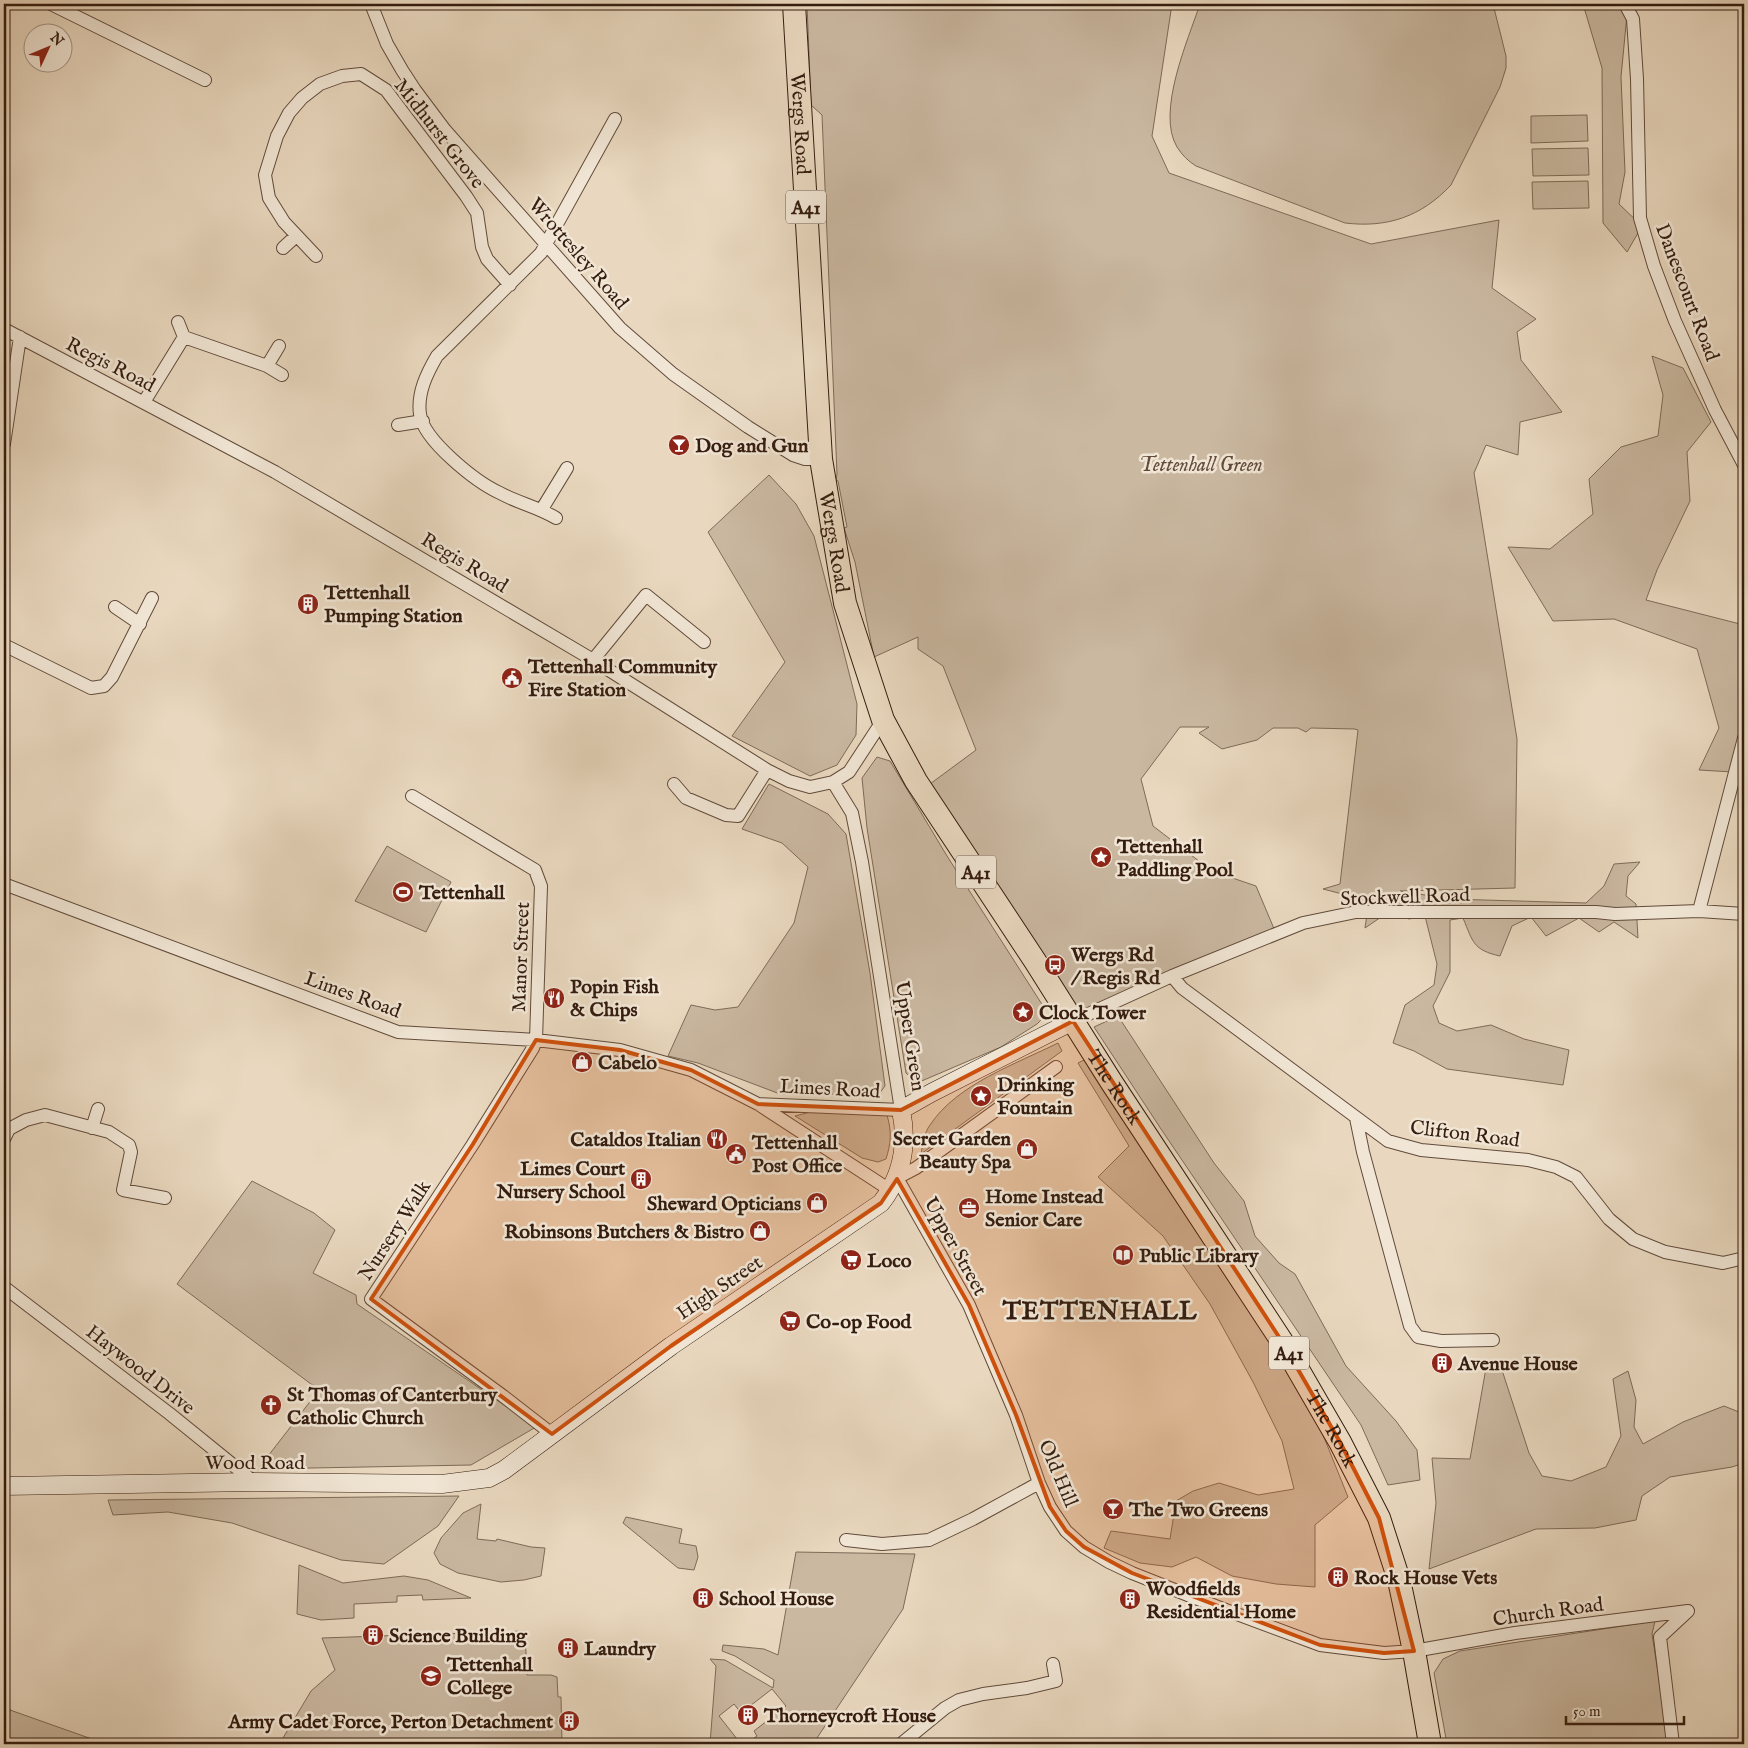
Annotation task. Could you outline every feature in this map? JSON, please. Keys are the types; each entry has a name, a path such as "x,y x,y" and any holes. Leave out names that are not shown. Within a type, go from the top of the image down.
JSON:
{"highway":[{"name":"Wergs Road","path":"794,4 821,459 845,603 883,720 916,781 1073,1021"},
{"name":"The Rock","path":"1073,1021 1117,1092 1280,1340 1340,1442 1379,1518 1398,1580 1414,1651 1430,1744"}],"street":[{"path":"51,4 205,80"},
{"name":"Wrottesley Road","path":"371,4 387,44 415,90 445,130 620,328 673,374 748,427 793,455 805,459 821,459"},
{"name":"Danescourt Road","path":"1626,4 1634,19 1640,218 1654,266 1675,321 1715,410 1744,466"},
{"name":"Midhurst Grove","path":"316,256 284,222 269,198 265,175 277,136 289,113 302,98 320,84 342,76 361,74 386,90 466,196 477,213 482,247 487,259 510,285"},
{"path":"556,518 542,509 499,493 475,478 443,452 422,421 420,415 420,396 428,372 437,356 541,253 615,119"},
{"path":"283,248 296,236"},
{"path":"178,322 184,337 266,366 282,376"},
{"name":"Regis Road","path":"4,329 275,472 593,660 767,770 790,781 810,787 833,782 849,772 883,720"},
{"path":"4,444 20,337"},
{"path":"144,402 184,337"},
{"path":"266,366 279,346"},
{"path":"398,425 422,421"},
{"path":"542,509 567,468"},
{"path":"593,660 646,595 704,642"},
{"path":"4,646 91,688 104,686 112,677 152,598"},
{"path":"115,607 140,624"},
{"path":"1699,911 1744,738"},
{"path":"674,784 686,798 726,816 738,816 767,770"},
{"name":"Upper Green","path":"833,782 852,813 862,862 901,1110 1073,1021"},
{"name":"Manor Street","path":"412,796 535,870 541,886 536,1040"},
{"name":"Limes Road","path":"4,884 398,1032 536,1040 620,1050 691,1070 758,1104 894,1184"},
{"name":"Stockwell Road","path":"1073,1021 1172,976 1303,922 1356,912 1589,912 1615,914 1699,911 1744,914"},
{"name":"Clifton Road","path":"1172,976 1182,988 1388,1140 1421,1150 1528,1160 1556,1167 1576,1177 1609,1219 1633,1239 1665,1252 1723,1264 1744,1258"},
{"name":"Nursery Walk","path":"536,1040 533,1048 473,1144 371,1299 552,1434"},
{"path":"894,1184 1056,1067"},
{"name":"Limes Road","path":"758,1104 901,1110"},
{"path":"92,1128 98,1109"},
{"name":"High Street","path":"504,1470 697,1327 881,1203 894,1184 905,1143 905,1129 901,1110"},
{"path":"4,1139 9,1129 26,1120 45,1115 109,1132 129,1145 131,1152 123,1190 165,1198"},
{"path":"1356,1118 1363,1152 1410,1326 1418,1337 1426,1339 1441,1341 1493,1340"},
{"name":"Upper Street","path":"894,1184 969,1305 1016,1415"},
{"name":"Haywood Drive","path":"4,1287 170,1414 254,1482"},
{"name":"Old Hill","path":"1016,1415 1039,1484 1050,1507 1066,1532 1084,1547 1109,1562 1218,1608 1320,1645 1384,1653 1414,1651"},
{"name":"Wood Road","path":"4,1486 254,1482 442,1484 489,1478 504,1470"},
{"path":"846,1540 882,1544 929,1540 1039,1484"},
{"name":"Church Road","path":"1414,1651 1515,1633 1688,1611 1660,1637 1673,1744"},
{"path":"909,1742 945,1708 959,1700 1056,1681 1053,1664"}],"highlighted area":[{"path":"1073,1021 1281,1340 1340,1442 1379,1518 1414,1651 1384,1653 1320,1645 1132,1573 1084,1547 1066,1531 1050,1507 1016,1415 969,1305 897,1179 881,1203 671,1346 552,1434 371,1299 473,1144 536,1040 620,1050 691,1070 758,1104 901,1110"}],"green space":[{"name":"Tettenhall Green","path":"807,4 1172,4 1152,136 1169,173 1371,244 1499,220 1492,288 1536,319 1517,332 1521,360 1562,412 1520,422 1518,455 1486,445 1474,473 1517,739 1515,888 1400,891 1450,899 1586,903 1604,886 1614,864 1640,862 1628,876 1626,896 1636,904 1638,938 1614,922 1599,932 1579,918 1546,936 1531,917 1512,926 1500,956 1484,951 1475,944 1463,918 1450,920 1450,972 1433,1006 1439,1023 1457,1031 1491,1025 1524,1039 1569,1050 1563,1085 1447,1069 1414,1051 1393,1043 1405,1005 1434,985 1437,964 1425,916 1409,919 1390,911 1365,928 1369,901 1323,889 1340,884 1358,730 1355,729 1311,728 1306,732 1298,728 1273,728 1257,740 1222,749 1199,733 1209,727 1180,727 1141,779 1153,826 1212,871 1256,886 1275,931 1076,1013 930,784 976,750 943,666 918,649 918,637 874,657 855,562 844,528 847,527 838,481 836,480 822,115 811,105"},
{"path":"1200,4 1493,4 1506,56 1506,68 1500,87 1451,185 1440,196 1415,212 1389,222 1375,224 1345,223 1196,166 1185,158 1177,147 1171,132 1172,96 1182,56"},
{"path":"1583,4 1628,4 1621,77 1625,172 1619,204 1642,226 1627,252 1603,223 1602,68"},
{"path":"1587,115 1588,141 1531,143 1531,116"},
{"path":"1588,148 1589,175 1533,176 1532,149"},
{"path":"1588,181 1589,208 1533,209 1532,182"},
{"path":"1652,356 1683,368 1711,422 1687,452 1690,501 1657,570 1646,600 1744,625 1744,731 1733,772 1699,770 1719,728 1697,649 1614,619 1553,621 1508,547 1550,549 1593,514 1589,479 1621,447 1658,436 1663,395"},
{"path":"769,475 796,504 814,536 857,704 856,735 837,765 810,776 732,736 785,662 708,532"},
{"path":"877,757 890,761 947,856 1045,1009 1042,1019 1037,1024 1001,1047 917,1083 906,1073 867,828 862,778"},
{"path":"769,784 828,814 846,834 870,973 885,1086 879,1094 780,1094 698,1063 668,1056 691,1005 715,1010 738,1007 794,923 808,867 782,843 742,829"},
{"name":"Tettenhall","path":"387,846 451,882 426,932 355,901"},
{"path":"1118,1016 1214,1163 1244,1201 1255,1236 1279,1263 1295,1274 1346,1366 1396,1421 1417,1450 1420,1480 1388,1485 1361,1425 1094,1027"},
{"path":"1058,1043 1062,1051 921,1154 928,1128 955,1098 988,1076"},
{"path":"1088,1058 1226,1263 1315,1415 1348,1497 1315,1525 1315,1587 1276,1584 1232,1576 1196,1557 1172,1567 1140,1563 1104,1548 1111,1531 1170,1539 1176,1501 1193,1491 1219,1483 1258,1495 1294,1489 1282,1441 1253,1382 1210,1304 1163,1236 1098,1177 1129,1146 1078,1063"},
{"path":"818,1110 887,1115 890,1137 886,1159 878,1162 862,1158 795,1116"},
{"path":"252,1181 314,1213 335,1230 313,1273 356,1295 357,1304 536,1427 471,1465 258,1469 319,1390 177,1284"},
{"path":"1500,1364 1529,1453 1542,1476 1571,1481 1606,1467 1621,1436 1613,1379 1628,1371 1636,1400 1634,1427 1643,1444 1683,1422 1724,1406 1744,1414 1744,1463 1732,1467 1670,1477 1642,1496 1636,1520 1595,1528 1536,1529 1429,1569 1436,1503 1432,1458 1470,1459 1486,1368"},
{"path":"459,1496 438,1526 384,1564 341,1560 232,1523 168,1512 113,1515 108,1500"},
{"path":"481,1504 477,1539 496,1541 497,1539 531,1547 545,1548 541,1576 501,1582 458,1573 440,1564 434,1553 441,1538 463,1513"},
{"path":"626,1517 682,1529 679,1543 696,1546 698,1557 694,1570 678,1568 623,1523"},
{"path":"796,1552 915,1554 903,1609 813,1744 746,1744 757,1736 754,1731 786,1706 772,1689 741,1713 734,1704 719,1716 741,1744 710,1744 716,1666 710,1659 725,1660 773,1688 774,1680 735,1656 722,1651 723,1645 764,1649 778,1655"},
{"path":"299,1565 343,1583 404,1576 428,1580 471,1598 423,1600 422,1595 397,1596 397,1602 354,1604 354,1618 321,1620 297,1614"},
{"path":"1655,1621 1652,1634 1669,1744 1447,1744 1434,1673 1443,1659 1460,1651"},
{"path":"525,1631 527,1675 551,1675 557,1677 558,1697 561,1697 562,1744 275,1744 283,1738 311,1691 335,1670 322,1638"},
{"path":"4,1689 10,1710 106,1744 4,1744"}],"place":[{"name":"Dog and Gun","path":"679,445"},
{"name":"Tettenhall Pumping Station","path":"308,604"},
{"name":"Tettenhall Community Fire Station","path":"512,678"},
{"name":"Tettenhall Paddling Pool","path":"1101,857"},
{"name":"Tettenhall","path":"403,892"},
{"name":"Wergs Rd / Regis Rd","path":"1055,965"},
{"name":"Popin Fish & Chips","path":"554,998"},
{"name":"Clock Tower","path":"1023,1012"},
{"name":"Cabelo","path":"582,1062"},
{"name":"Drinking Fountain","path":"981,1096"},
{"name":"Cataldos Italian","path":"717,1139"},
{"name":"Secret Garden Beauty Spa","path":"1027,1149"},
{"name":"Tettenhall Post Office","path":"736,1154"},
{"name":"Limes Court Nursery School","path":"641,1179"},
{"name":"Sheward Opticians","path":"817,1203"},
{"name":"Home Instead Senior Care","path":"969,1208"},
{"name":"Robinsons Butchers & Bistro","path":"760,1231"},
{"name":"Public Library","path":"1123,1255"},
{"name":"Loco","path":"851,1260"},
{"name":"Co-op Food","path":"790,1321"},
{"name":"Avenue House","path":"1442,1363"},
{"name":"St Thomas of Canterbury Catholic Church","path":"271,1405"},
{"name":"The Two Greens","path":"1113,1509"},
{"name":"Rock House Vets","path":"1338,1577"},
{"name":"School House","path":"703,1598"},
{"name":"Woodfields Residential Home","path":"1130,1599"},
{"name":"Science Building","path":"373,1635"},
{"name":"Laundry","path":"568,1648"},
{"name":"Tettenhall College","path":"431,1676"},
{"name":"Thorneycroft House","path":"748,1715"},
{"name":"Army Cadet Force, Perton Detachment","path":"569,1721"}],"district":[{"name":"TETTENHALL","path":"1100,1310"}]}
